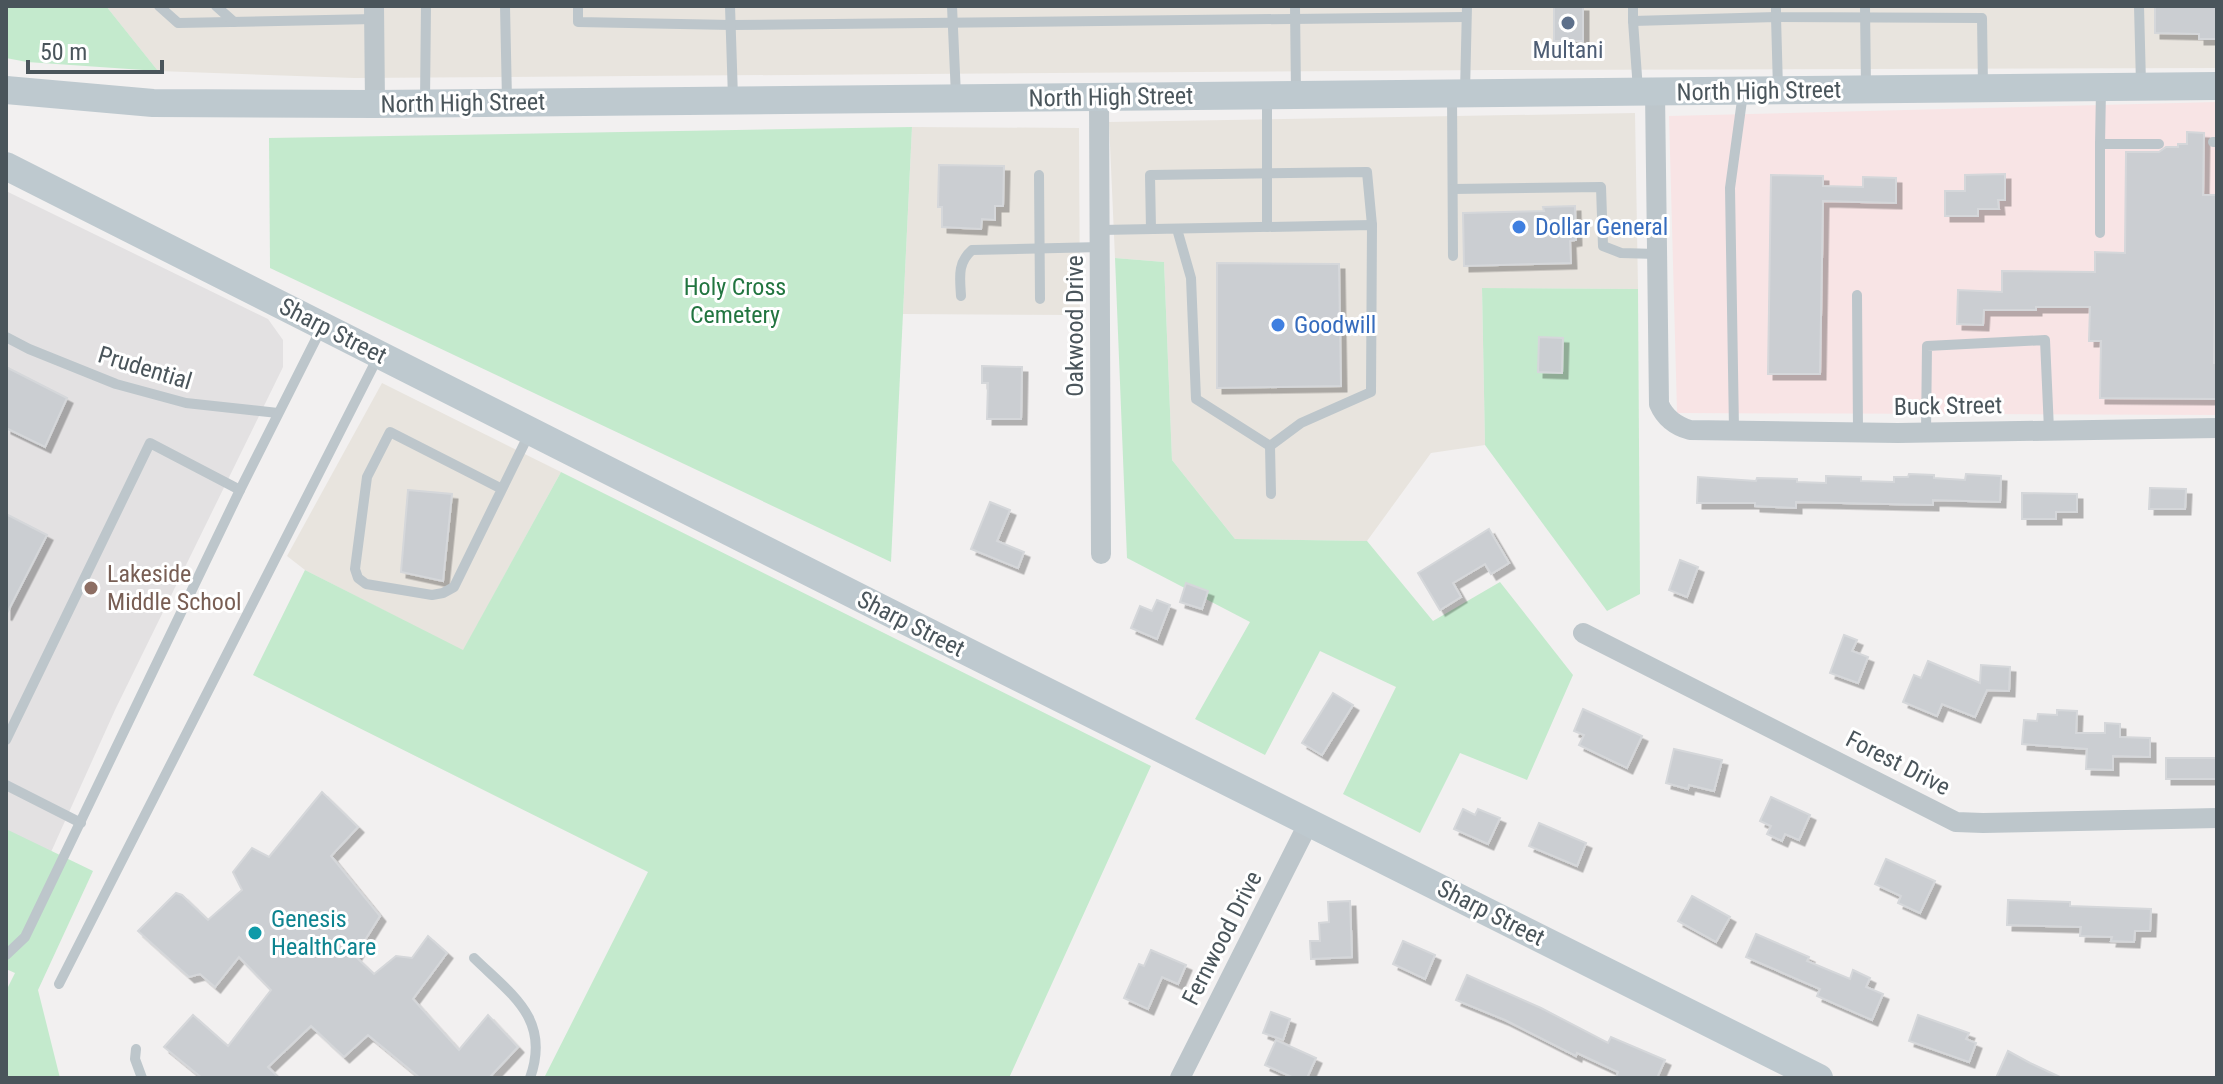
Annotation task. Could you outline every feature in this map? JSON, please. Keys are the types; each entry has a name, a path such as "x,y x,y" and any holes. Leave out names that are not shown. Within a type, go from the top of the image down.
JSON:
{"street":[{"path":"374,12 375,104"},
{"name":"North High Street","path":"6,90 153,103 375,104 2217,86"},
{"path":"1646,92 1657,254"},
{"name":"Oakwood Drive","path":"1099,97 1101,554"},
{"name":"Sharp Street","path":"6,166 1819,1078"},
{"name":"Buck Street","path":"1657,254 1659,404 1679,427 1690,430 1858,432 2217,428"},
{"name":"Forest Drive","path":"1583,633 1956,822 2217,818"},
{"name":"Fernwood Drive","path":"1180,1078 1309,822"}],"lane":[{"path":"159,6 178,23 340,19 374,12"},
{"path":"216,6 234,22"},
{"path":"332,6 340,19"},
{"path":"424,103 426,6"},
{"path":"505,6 507,102"},
{"path":"578,6 578,22 731,25 1295,19 1466,12 1458,93 1453,256"},
{"path":"730,6 733,100"},
{"path":"952,6 956,98"},
{"path":"1295,6 1296,95"},
{"path":"1633,6 1646,92"},
{"path":"2139,6 2141,87"},
{"path":"1633,21 1776,11 1982,18 1983,89"},
{"path":"1776,11 1778,91"},
{"path":"1865,12 1866,90"},
{"path":"2100,233 2101,88"},
{"path":"1734,430 1730,188 1743,91"},
{"path":"1267,95 1267,227"},
{"path":"2100,144 2159,144"},
{"path":"1151,229 1150,175 1367,172 1372,225 1371,392 1301,423 1270,446"},
{"path":"1039,175 1040,299"},
{"path":"1453,189 1601,187 1603,246 1621,253 1657,254"},
{"path":"961,296 960,267 972,250 1038,249 1151,229 1372,225"},
{"path":"1177,229 1191,278 1196,399 1270,446"},
{"path":"1857,295 1858,432"},
{"path":"6,955 25,937 240,490 323,326"},
{"name":"Prudential","path":"6,337 116,384 186,403 278,413"},
{"path":"1926,432 1927,346 2045,340 2049,430"},
{"path":"59,984 380,354"},
{"path":"502,489 390,432 367,477 355,569 358,578 366,584 432,595 454,587 531,431"},
{"path":"6,740 150,443 240,490"},
{"path":"1270,446 1271,494"},
{"path":"6,785 81,823"},
{"path":"474,958 530,1017 537,1039 535,1065 530,1078"},
{"path":"136,1049 135,1059 142,1078"}],"shaded area":[{"path":"106,6 2217,6 2217,68 354,78 158,71"},
{"path":"2217,102 2217,415 1677,413 1669,116"},
{"path":"1635,113 1638,289 1482,288 1485,445 1431,453 1367,541 1235,539 1172,460 1164,262 1115,258 1109,122"},
{"path":"912,127 1079,128 1080,315 903,314"},
{"name":"Lakeside Middle School","path":"6,191 268,319 283,340 283,367 115,710 6,952"},
{"path":"382,383 561,472 463,651 305,570 287,556"}],"green space":[{"path":"6,6 106,6 158,71 6,58"},
{"name":"Holy Cross Cemetery","path":"912,127 891,562 270,268 269,138"},
{"path":"1115,258 1164,262 1172,460 1235,539 1367,541 1433,621 1500,582 1573,675 1527,780 1460,753 1420,833 1343,794 1396,687 1320,651 1265,755 1195,719 1250,622 1127,558"},
{"path":"1482,288 1638,289 1640,594 1607,611 1485,445"},
{"path":"561,472 1151,766 1009,1078 544,1078 648,872 253,675 305,570 463,650"},
{"path":"6,829 93,871 38,990 60,1078 6,1078 6,991 15,973 6,969"}],"building":[{"path":"1554,6 1583,6 1583,41 1554,41"},
{"path":"2155,6 2217,6 2217,39 2199,39 2199,34 2155,33"},
{"path":"2187,132 2204,133 2203,195 2217,195 2214,363 2217,363 2217,399 2100,398 2101,341 2089,341 2090,307 1984,310 1983,325 1957,324 1958,290 2002,292 2002,271 2095,272 2095,252 2125,253 2126,152 2159,152 2166,147 2178,147 2178,144 2187,144"},
{"path":"939,165 1004,166 1003,206 995,206 995,220 982,219 981,229 942,227 942,207 938,207"},
{"path":"2005,174 2005,200 1998,200 1999,209 1978,209 1978,216 1945,216 1945,191 1965,191 1965,175"},
{"path":"1771,175 1823,176 1823,186 1863,187 1863,177 1896,178 1896,203 1823,201 1820,374 1768,374"},
{"name":"Dollar General","path":"1575,206 1576,240 1570,241 1571,263 1464,266 1463,213 1544,211 1543,207"},
{"name":"Goodwill","path":"1217,263 1339,264 1341,386 1217,388"},
{"path":"1539,337 1563,338 1562,373 1538,372"},
{"path":"982,366 1022,367 1021,419 987,419 988,383 982,383"},
{"path":"6,367 67,398 45,447 6,428"},
{"path":"1909,474 1965,480 1966,474 2001,476 2000,502 1933,500 1933,505 1796,502 1796,508 1755,506 1755,503 1697,503 1698,477 1756,481 1757,478 1797,479 1797,482 1826,483 1826,476 1894,482 1894,477 1908,477"},
{"path":"2150,488 2186,489 2185,509 2149,509"},
{"path":"408,490 452,494 443,581 401,572"},
{"path":"2022,493 2077,494 2077,512 2056,512 2056,519 2022,519"},
{"path":"990,502 1010,510 997,541 1024,552 1018,568 971,549"},
{"path":"6,514 47,535 6,615"},
{"path":"1489,529 1509,563 1491,574 1485,564 1453,583 1461,597 1440,610 1418,573"},
{"path":"1680,560 1698,567 1687,597 1669,590"},
{"path":"1186,583 1208,591 1202,609 1180,602"},
{"path":"1157,600 1170,605 1157,639 1131,628 1140,606 1152,611"},
{"path":"1844,635 1857,640 1852,651 1868,657 1858,683 1830,673"},
{"path":"1928,661 1980,683 1981,665 2010,667 2009,691 1987,690 1975,717 1942,704 1937,716 1903,702 1914,675 1921,678"},
{"path":"1333,693 1353,705 1322,755 1302,743"},
{"path":"1583,709 1642,736 1627,768 1579,745 1584,735 1574,731"},
{"path":"2057,710 2077,711 2076,733 2105,733 2105,723 2120,724 2120,737 2150,738 2150,757 2113,756 2113,770 2086,769 2087,749 2022,744 2024,720 2037,721 2038,714 2057,715"},
{"path":"1674,749 1722,760 1714,791 1666,783"},
{"path":"2166,758 2217,758 2217,779 2166,779"},
{"name":"Genesis HealthCare","path":"322,792 358,827 331,856 380,916 355,956 374,974 396,956 412,958 428,936 447,953 413,999 459,1050 488,1015 518,1047 489,1078 420,1078 368,1035 344,1057 311,1026 268,1067 279,1078 202,1078 164,1047 193,1015 228,1046 271,990 239,957 215,987 200,974 189,977 138,931 176,893 208,920 242,890 233,872 252,848 269,857"},
{"path":"1771,797 1810,815 1799,840 1785,834 1782,841 1767,834 1771,826 1760,821"},
{"path":"1463,809 1475,815 1478,809 1500,818 1488,844 1454,829"},
{"path":"1539,823 1586,843 1577,866 1529,846"},
{"path":"1886,859 1935,881 1920,913 1898,903 1901,896 1875,884"},
{"path":"1692,896 1730,917 1716,942 1678,921"},
{"path":"2008,900 2151,909 2150,931 2135,931 2134,942 2111,941 2112,937 2080,936 2081,927 2007,925"},
{"path":"1350,901 1352,957 1311,959 1310,941 1320,941 1319,923 1329,922 1328,902"},
{"path":"1756,934 1850,979 1853,970 1870,978 1866,987 1883,994 1872,1020 1817,996 1820,989 1746,957"},
{"path":"1403,941 1435,955 1425,979 1393,964"},
{"path":"1151,950 1186,965 1178,984 1162,977 1148,1009 1124,998 1139,964 1144,966"},
{"path":"1467,975 1541,1008 1608,1043 1611,1037 1665,1060 1657,1078 1616,1078 1618,1072 1577,1053 1576,1056 1505,1020 1456,1000"},
{"path":"1271,1012 1290,1019 1283,1040 1263,1033"},
{"path":"1918,1015 1969,1033 1966,1039 1976,1043 1969,1062 1909,1041"},
{"path":"1276,1040 1316,1058 1307,1078 1294,1078 1265,1065"},
{"path":"2008,1051 2030,1063 2062,1078 1996,1078"}],"place":[{"name":"Multani","path":"1568,23"},
{"name":"Dollar General","path":"1519,227"},
{"name":"Goodwill","path":"1278,325"},
{"name":"Lakeside Middle School","path":"91,588"},
{"name":"Genesis HealthCare","path":"255,933"}]}
